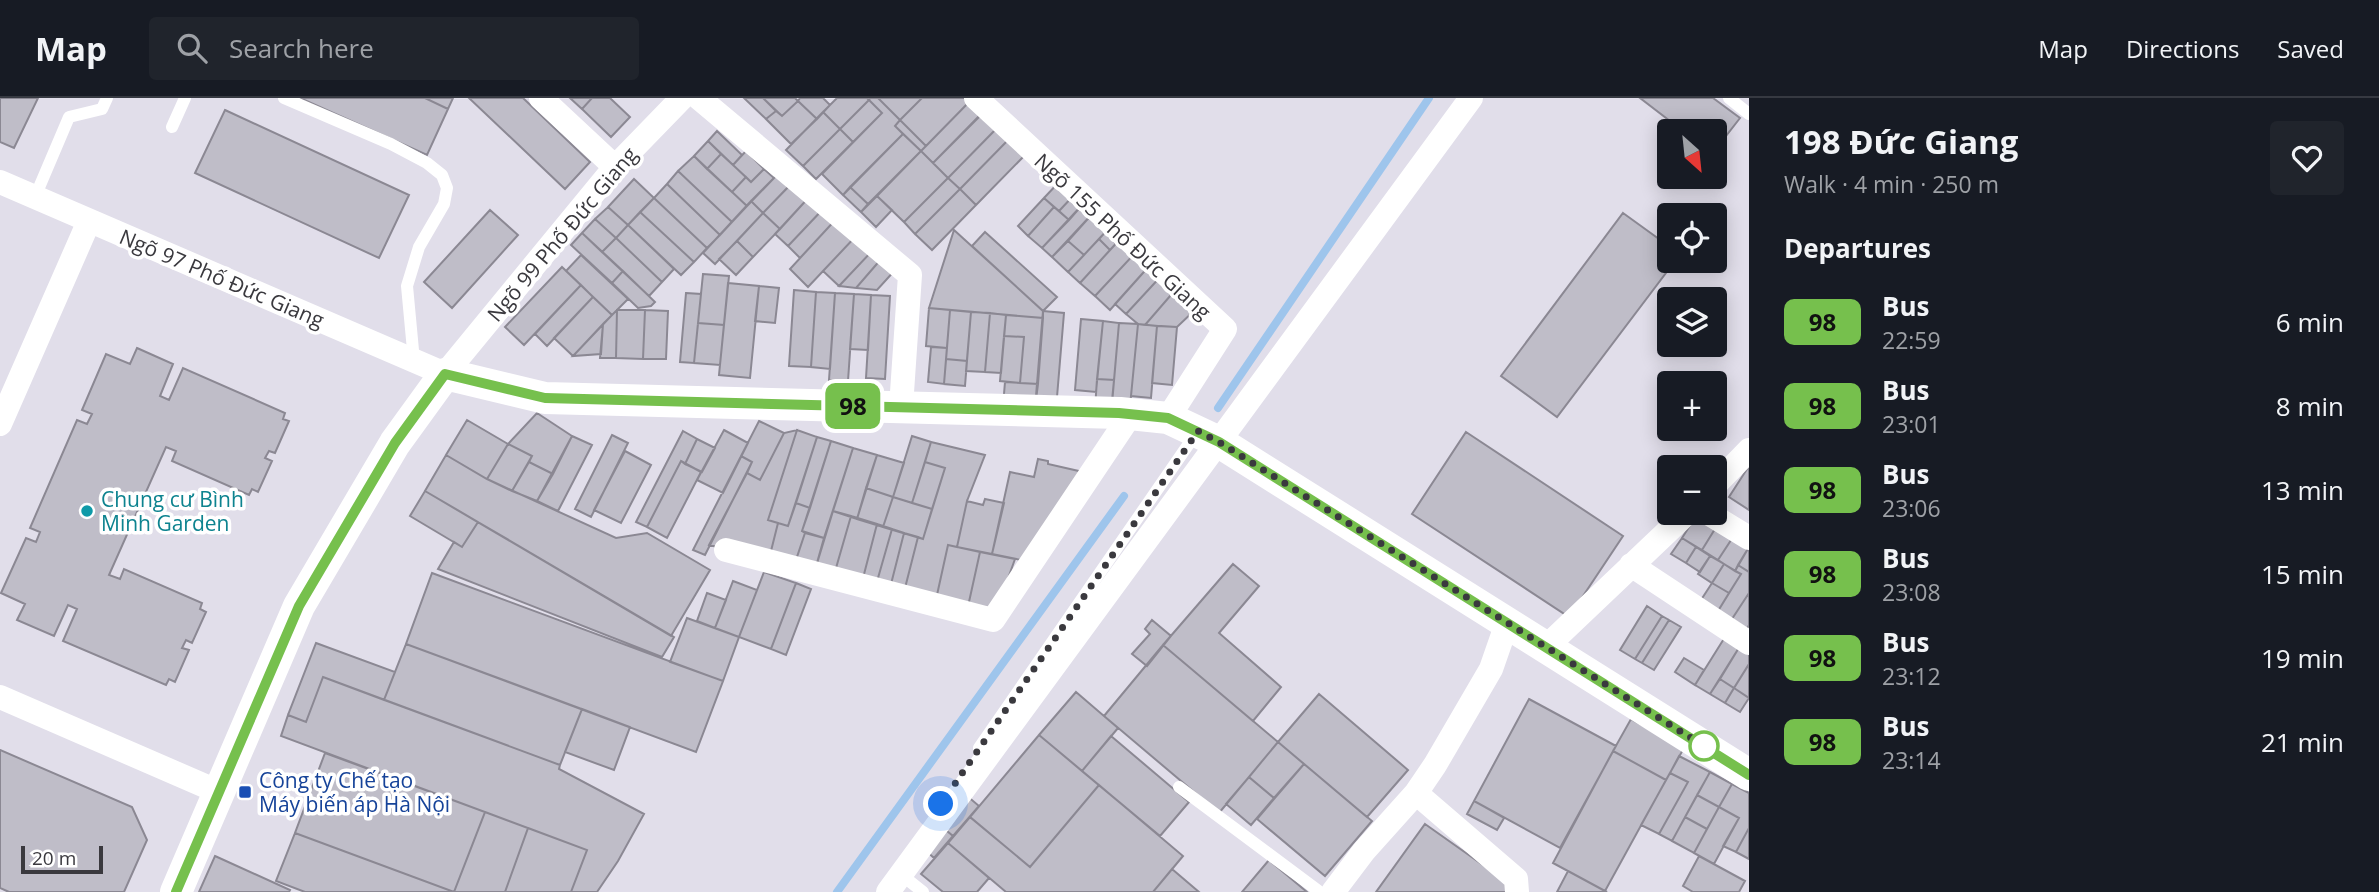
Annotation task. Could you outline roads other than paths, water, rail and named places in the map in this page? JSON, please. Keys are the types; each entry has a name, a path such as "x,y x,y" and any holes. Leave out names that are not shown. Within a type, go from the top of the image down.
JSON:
{"street":[{"path":"541,98 615,167"},
{"name":"Ngõ 99 Phố Đức Giang","path":"445,374 615,167 682,98"},
{"path":"699,98 910,275 901,407"},
{"name":"Ngõ 155 Phố Đức Giang","path":"975,98 1225,330 1168,418"},
{"path":"895,878 1208,437 1471,98"},
{"name":"Ngõ 97 Phố Đức Giang","path":"0,182 445,374"},
{"path":"0,424 89,221"},
{"path":"176,892 299,606 395,443 445,374 545,398 1131,414 1168,418 1208,437 1749,775"},
{"path":"726,550 993,620 1131,414"},
{"path":"1727,473 1749,450"},
{"path":"1546,647 1674,525"},
{"path":"1727,525 1749,538"},
{"path":"1632,565 1749,643"},
{"path":"1333,892 1364,851 1416,793 1435,765 1491,669 1507,623"},
{"path":"0,697 219,792"},
{"path":"1416,793 1507,870 1516,879 1517,892"}],"lane":[{"path":"35,197 69,117 102,109 107,98"},
{"path":"172,127 185,98"},
{"path":"284,98 391,144 427,163 442,175 447,188 444,204 419,247 407,286 414,361"},
{"path":"1729,98 1749,114"},
{"path":"1179,787 1320,892"},
{"path":"878,892 895,878 923,892"}],"waterway":[{"path":"1218,408 1429,98"},
{"path":"837,892 1124,496"}],"place":[{"name":"Chung cư Bình Minh Garden","path":"87,511"},
{"name":"Công ty Chế tạo Máy biến áp Hà Nội","path":"245,792"}]}
